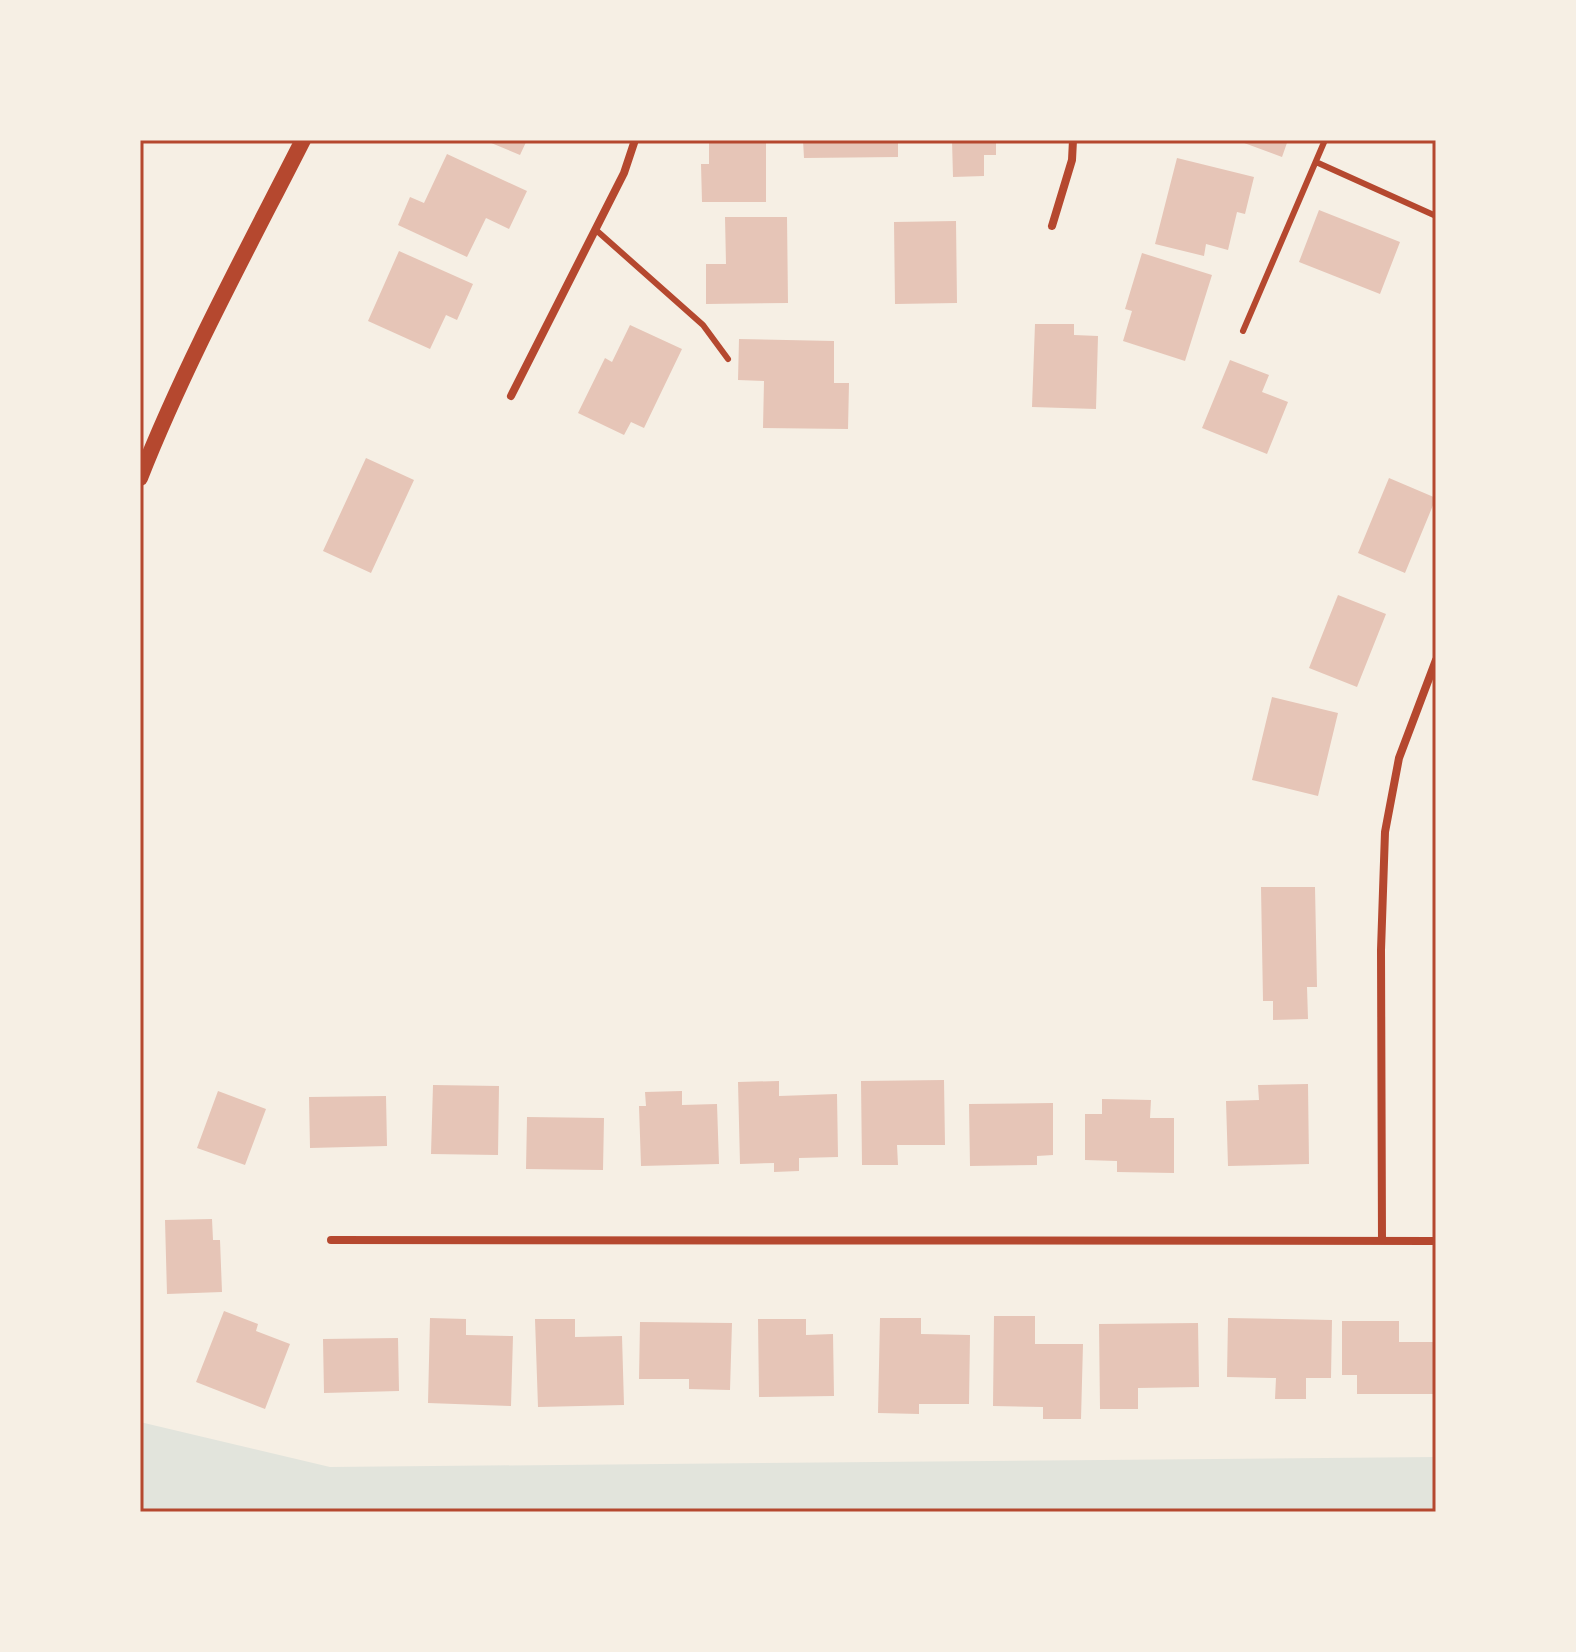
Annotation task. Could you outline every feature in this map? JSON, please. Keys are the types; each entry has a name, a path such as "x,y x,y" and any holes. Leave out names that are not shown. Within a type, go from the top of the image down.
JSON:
{"main road":[{"path":"140,478 206,329 303,140"}],"street":[{"path":"511,396 624,173 635,140"},
{"path":"1052,226 1072,160 1073,140"},
{"path":"1382,1241 1381,950 1385,832 1399,758 1436,660"},
{"path":"331,1240 1436,1241"}],"lane":[{"path":"1243,331 1325,140"},
{"path":"1316,162 1436,216"},
{"path":"596,230 703,325 728,359"}],"shaded area":[{"path":"140,1422 330,1467 1436,1457 1436,1512 140,1512"}],"building":[{"path":"484,140 527,140 520,155"},
{"path":"709,140 766,140 766,202 702,202 701,164 709,164"},
{"path":"803,140 898,140 898,157 804,158"},
{"path":"952,140 996,140 996,155 984,155 984,176 953,177"},
{"path":"1236,140 1288,140 1282,157"},
{"path":"447,154 527,191 509,229 486,218 467,257 398,225 410,197 424,203"},
{"path":"1177,158 1254,177 1245,214 1237,212 1228,250 1206,244 1204,256 1155,244"},
{"path":"1319,210 1400,242 1380,294 1299,262"},
{"path":"725,217 787,217 788,303 706,304 706,264 726,264"},
{"path":"956,221 957,303 895,304 894,222"},
{"path":"399,251 473,284 457,320 446,315 430,349 368,321"},
{"path":"1142,253 1212,275 1185,361 1123,341 1132,311 1125,309"},
{"path":"1035,324 1074,324 1074,335 1098,336 1096,409 1032,407"},
{"path":"630,325 682,349 644,428 631,422 624,435 578,413 605,358 612,362"},
{"path":"739,339 834,341 834,383 849,383 848,429 763,428 764,381 738,380"},
{"path":"1230,360 1269,375 1262,392 1288,402 1267,454 1202,428"},
{"path":"366,458 414,480 371,573 323,551"},
{"path":"1389,478 1436,498 1405,573 1358,553"},
{"path":"1338,595 1386,614 1357,687 1309,668"},
{"path":"1272,697 1338,713 1318,796 1252,780"},
{"path":"1261,887 1315,887 1317,987 1307,987 1308,1019 1273,1020 1273,1001 1263,1001"},
{"path":"944,1080 945,1145 897,1145 898,1165 862,1165 861,1081"},
{"path":"779,1081 779,1096 837,1094 838,1157 799,1158 799,1171 774,1172 774,1163 740,1164 738,1082"},
{"path":"1308,1084 1309,1164 1228,1166 1226,1101 1259,1100 1258,1085"},
{"path":"433,1085 499,1086 498,1155 431,1154"},
{"path":"218,1091 266,1109 245,1165 197,1148"},
{"path":"682,1091 682,1105 717,1104 719,1164 641,1166 639,1106 646,1106 645,1092"},
{"path":"386,1096 387,1146 310,1148 309,1097"},
{"path":"1102,1099 1151,1100 1150,1118 1174,1118 1174,1173 1117,1172 1117,1161 1085,1160 1085,1114 1102,1114"},
{"path":"1053,1103 1053,1155 1037,1156 1037,1165 970,1166 969,1104"},
{"path":"527,1117 604,1118 603,1170 526,1169"},
{"path":"212,1219 213,1240 220,1240 222,1292 167,1294 165,1220"},
{"path":"224,1311 258,1324 256,1331 290,1344 265,1409 196,1382"},
{"path":"994,1316 1035,1316 1035,1344 1083,1344 1081,1419 1043,1419 1043,1407 993,1406"},
{"path":"430,1318 466,1319 466,1335 513,1336 511,1406 428,1403"},
{"path":"880,1318 921,1318 921,1334 970,1335 969,1404 919,1404 919,1414 878,1413"},
{"path":"1228,1318 1332,1320 1331,1378 1306,1378 1306,1399 1275,1399 1276,1378 1227,1377"},
{"path":"535,1319 575,1319 575,1337 622,1336 624,1405 538,1407"},
{"path":"758,1319 806,1319 806,1335 833,1334 834,1396 759,1397"},
{"path":"1342,1321 1399,1321 1399,1342 1435,1342 1434,1394 1357,1394 1357,1375 1342,1375"},
{"path":"640,1322 732,1323 730,1390 689,1389 689,1379 639,1379"},
{"path":"1198,1323 1199,1387 1138,1388 1138,1409 1100,1409 1099,1324"},
{"path":"398,1338 399,1391 324,1393 323,1339"}]}
